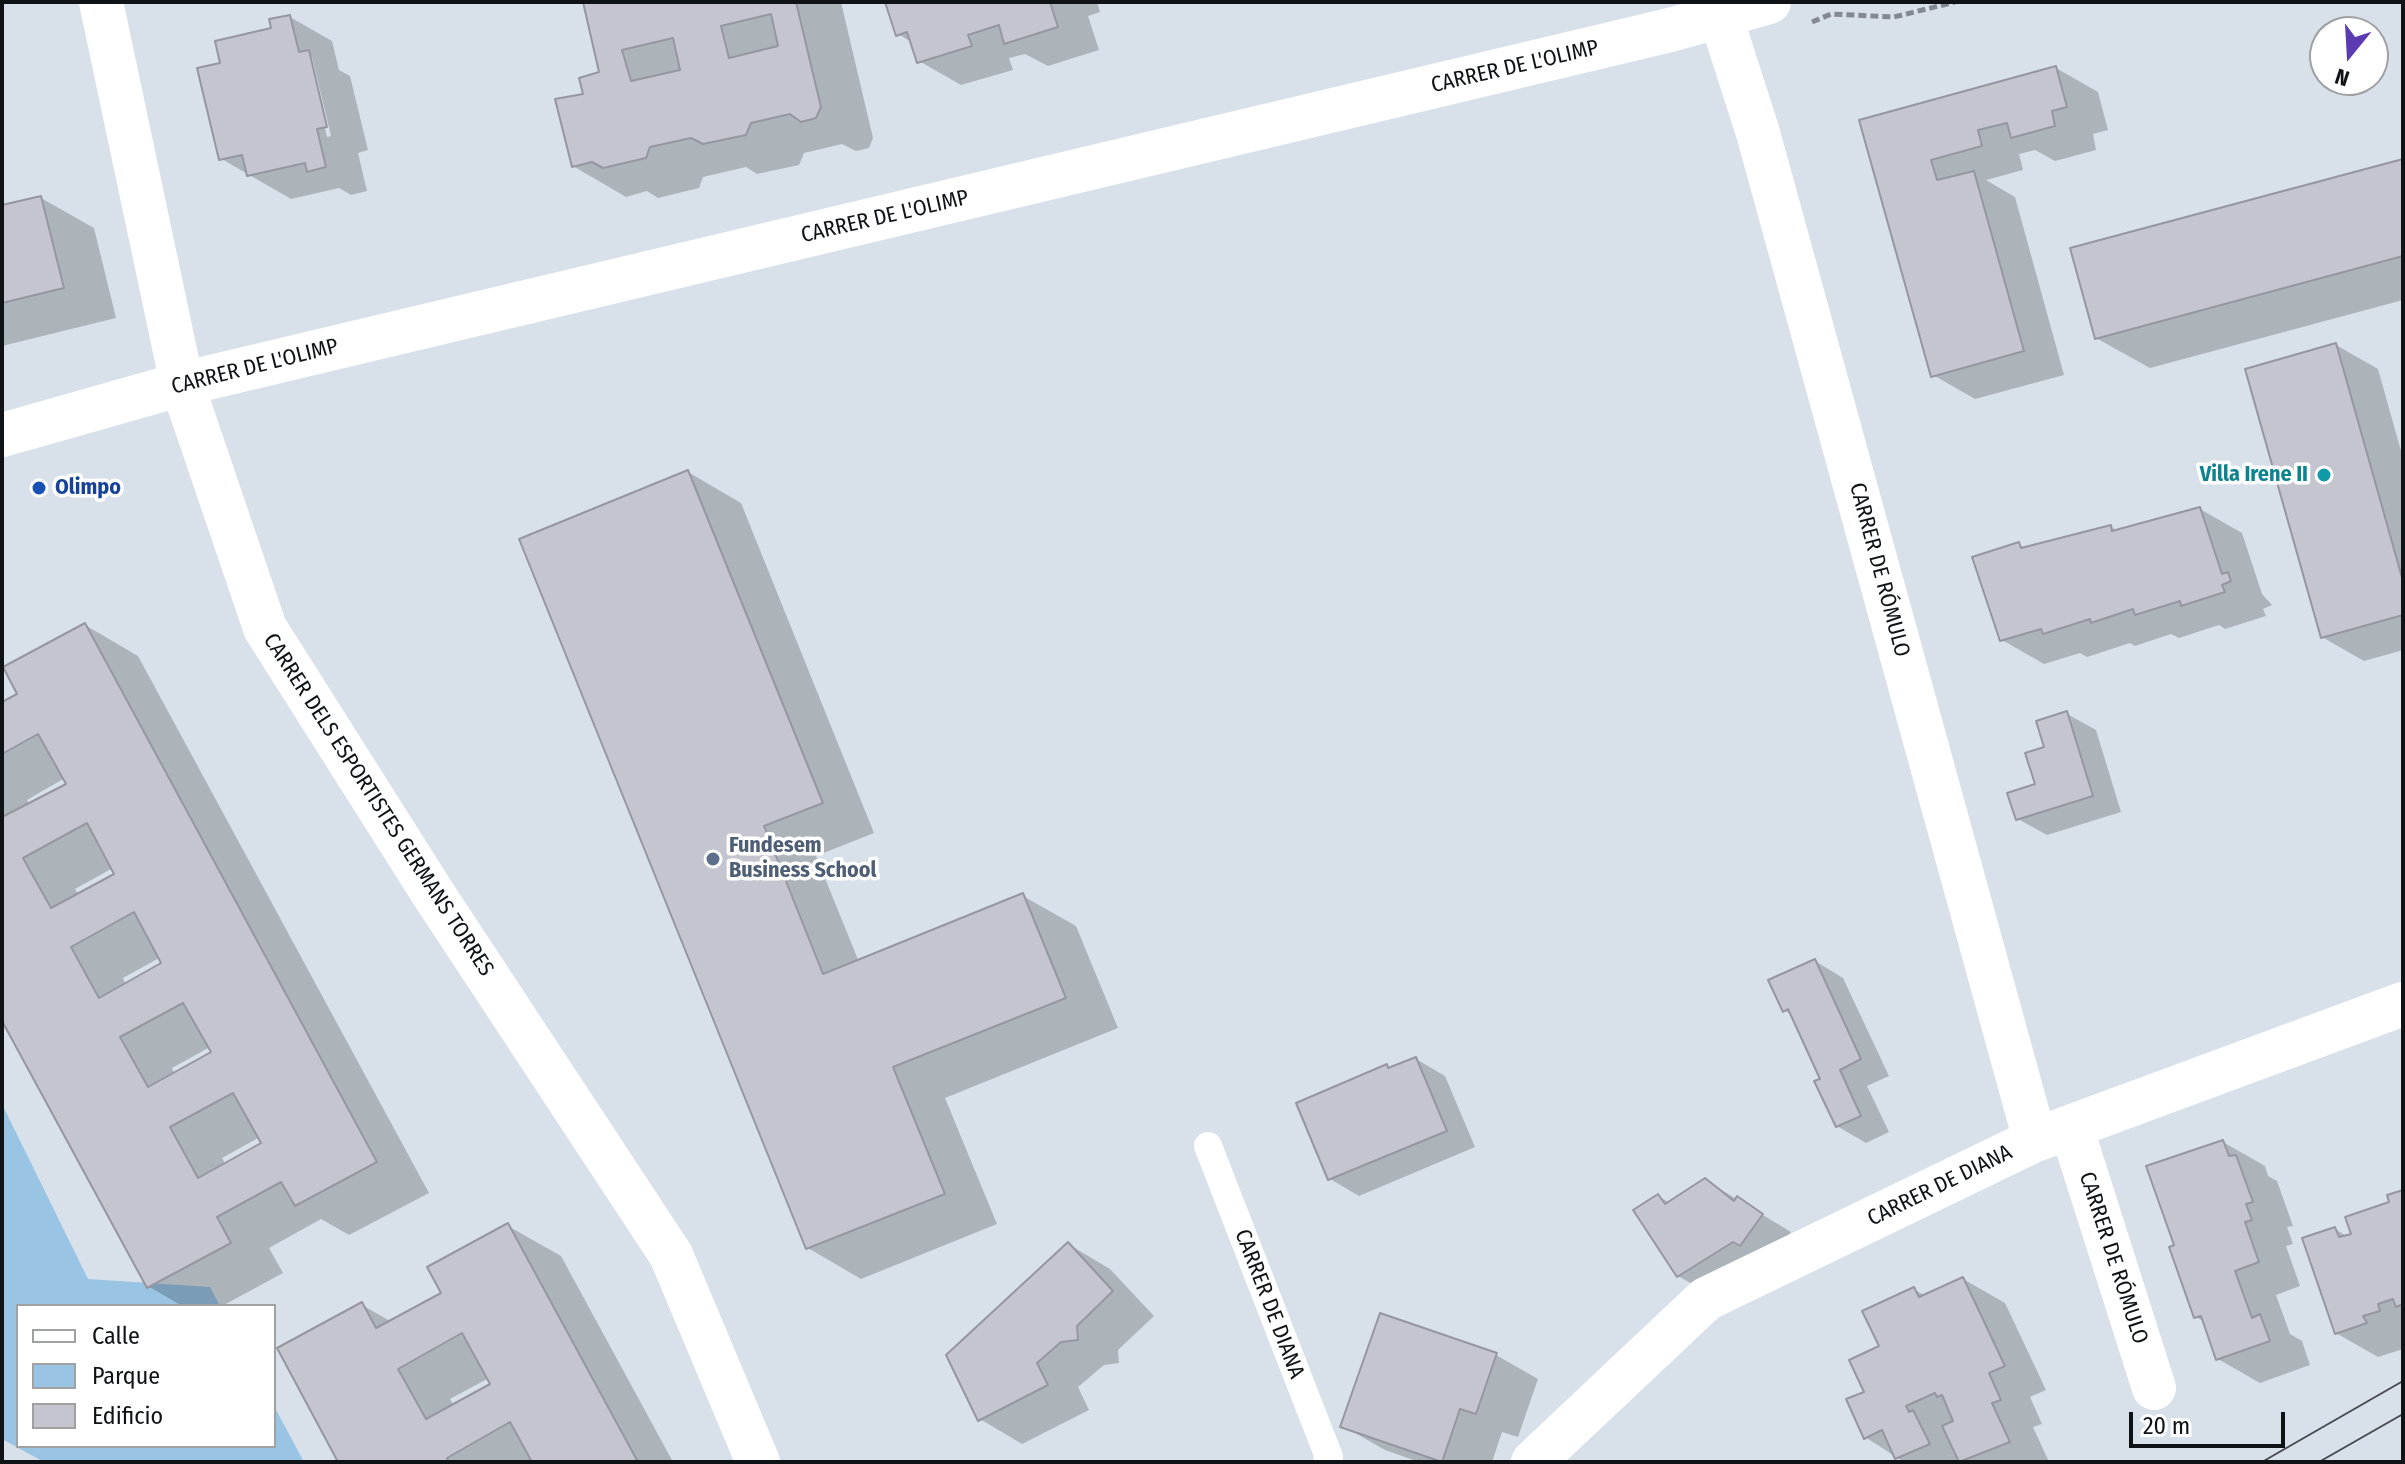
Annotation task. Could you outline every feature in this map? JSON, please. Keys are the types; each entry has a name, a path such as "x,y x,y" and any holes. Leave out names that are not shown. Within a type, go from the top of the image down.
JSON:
{"street":[{"name":"CARRER DELS ESPORTISTES GERMANS TORRES","path":"101,2 182,384 265,628 432,892 671,1255 758,1462"},
{"name":"CARRER DE L'OLIMP","path":"2,435 182,384 1670,30 1718,8 1769,2"},
{"name":"CARRER DE RÓMULO","path":"1718,8 1758,133 2053,1134 2154,1388"},
{"name":"CARRER DE DIANA","path":"1533,1462 1706,1299 2053,1134 2403,1004"}],"lane":[{"name":"CARRER DE DIANA","path":"1208,1146 1329,1457 1327,1462"}],"green space":[{"path":"2,1104 88,1279 210,1287 219,1304 16,1304 16,1447 2,1439"},
{"path":"276,1410 304,1462 44,1462 18,1448 276,1448"}],"building":[{"path":"583,2 796,2 821,107 816,118 801,122 790,114 751,123 746,135 703,144 691,138 650,147 646,158 603,168 592,162 572,167 555,99 583,94 579,78 599,72","holes":["771,14 778,46 729,58 721,26","673,38 680,70 631,81 622,50"]},
{"path":"885,2 1050,2 1058,27 1004,44 999,25 968,35 972,46 917,63 907,32 896,36"},
{"path":"290,15 299,52 309,50 327,127 317,129 326,167 307,172 305,163 247,176 242,155 219,160 197,68 220,63 215,41 271,28 269,19"},
{"path":"2056,66 2067,107 2052,111 2055,126 2011,138 2007,123 1978,130 1982,146 1931,160 1937,180 1974,171 2024,351 1931,377 1859,120"},
{"path":"2403,159 2403,256 2095,339 2070,248"},
{"path":"41,196 64,288 2,303 2,205"},
{"name":"Villa Irene II","path":"2336,343 2403,581 2403,615 2321,638 2245,369"},
{"name":"Fundesem Business School","path":"688,470 823,803 764,826 823,974 1023,893 1066,998 893,1067 945,1194 806,1249 519,539"},
{"path":"2200,507 2222,574 2228,572 2231,581 2222,585 2225,592 2181,606 2180,601 2135,615 2133,609 2091,623 2090,619 2043,634 2041,629 2000,641 1972,557 2019,542 2021,548 2111,525 2112,531"},
{"path":"85,623 377,1162 295,1206 281,1182 217,1217 231,1243 147,1288 2,1021 2,817 66,784 38,734 2,754 2,702 17,694 3,667","holes":["87,823 114,874 51,908 23,858","134,912 161,963 99,998 71,947","183,1003 211,1052 148,1087 120,1037","233,1093 261,1143 198,1178 170,1127"]},
{"path":"2067,711 2093,796 2016,820 2007,793 2035,784 2025,753 2044,747 2036,721"},
{"path":"1815,959 1861,1059 1840,1070 1861,1116 1836,1127 1814,1081 1820,1079 1788,1009 1783,1012 1768,980"},
{"path":"1416,1057 1447,1131 1328,1180 1296,1103 1387,1064 1388,1068"},
{"path":"2223,1140 2229,1156 2236,1155 2253,1202 2246,1204 2252,1220 2245,1222 2259,1262 2235,1271 2252,1318 2260,1314 2270,1341 2216,1360 2201,1316 2194,1318 2169,1247 2174,1245 2146,1166"},
{"path":"1705,1178 1734,1201 1737,1196 1763,1214 1740,1246 1733,1242 1677,1277 1633,1210 1658,1194 1665,1204"},
{"path":"2403,1190 2403,1304 2396,1307 2393,1299 2378,1304 2380,1311 2363,1316 2367,1323 2335,1334 2302,1238 2335,1227 2339,1237 2351,1234 2345,1217 2389,1202 2387,1195"},
{"path":"508,1223 638,1462 532,1462 510,1422 447,1458 449,1462 338,1462 277,1348 362,1302 376,1328 441,1293 427,1267","holes":["462,1333 490,1384 426,1419 398,1369"]},
{"path":"1068,1242 1113,1291 1077,1326 1078,1340 1061,1342 1037,1363 1048,1385 978,1421 946,1355"},
{"path":"1963,1277 2005,1366 1989,1373 2001,1400 1992,1403 2010,1442 1959,1462 1942,1426 1953,1421 1942,1395 1937,1397 1935,1393 1906,1406 1909,1412 1913,1410 1930,1444 1895,1459 1882,1430 1864,1439 1846,1399 1864,1392 1849,1360 1879,1346 1862,1311 1914,1287 1919,1297"},
{"path":"1380,1313 1497,1353 1476,1414 1460,1409 1442,1462 1340,1427"}],"tram line":[{"path":"2262,1462 2403,1381"},
{"path":"2319,1462 2403,1414"}],"place":[{"name":"Villa Irene II","path":"2324,475"},
{"name":"Olimpo","path":"39,488"},
{"name":"Fundesem Business School","path":"713,859"}]}
